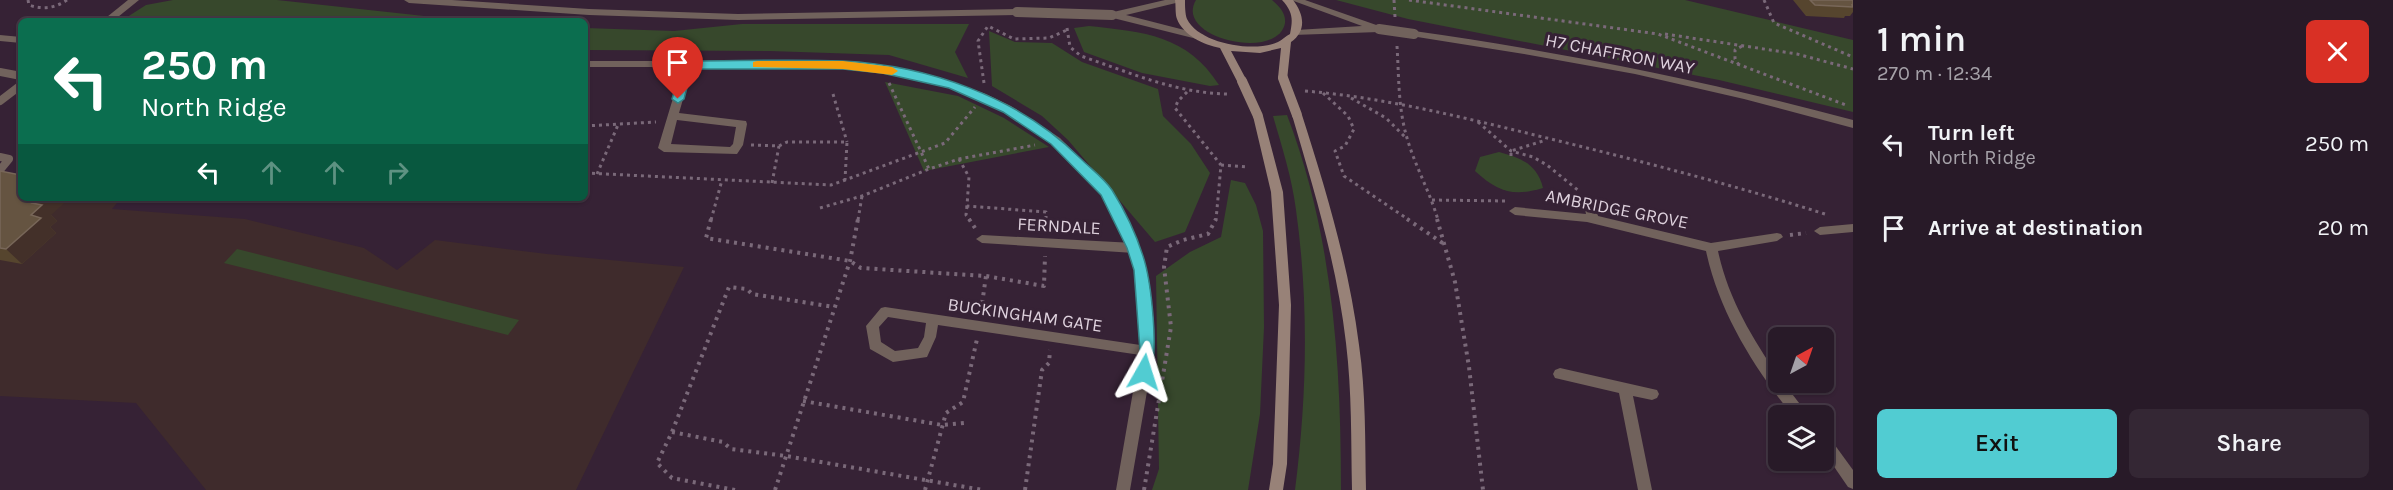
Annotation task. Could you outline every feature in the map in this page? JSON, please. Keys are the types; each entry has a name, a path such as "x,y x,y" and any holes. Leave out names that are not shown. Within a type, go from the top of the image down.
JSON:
{"main road":[{"path":"1178,0 1181,19 1201,37 1224,47 1258,50 1273,48 1286,42 1296,33 1299,23 1297,13 1287,0"},
{"path":"1286,42 1283,78 1323,200 1350,325 1357,400 1359,490"},
{"path":"1224,47 1258,117 1277,192 1285,305 1280,464 1276,490"}],"street":[{"path":"111,18 132,2 142,0"},
{"path":"410,0 589,12 738,16 1017,12 1112,15 1201,37"},
{"path":"1112,15 1178,0"},
{"name":"H7 CHAFFRON WAY","path":"1296,0 1379,29"},
{"name":"H7 CHAFFRON WAY","path":"1296,33 1379,29 1616,67 1806,110 1853,124"},
{"path":"0,38 18,40"},
{"path":"588,64 843,65 882,69 952,85 982,96 1007,109 1056,141 1106,192 1134,248 1141,270 1147,351 1123,490"},
{"path":"673,118 742,124 738,145 733,151 664,148 687,65"},
{"path":"1589,200 1593,220"},
{"name":"AMBRIDGE GROVE","path":"1515,211 1593,220 1711,248 1777,237"},
{"path":"1820,231 1853,228"},
{"name":"FERNDALE","path":"982,239 1134,248"},
{"path":"1711,248 1714,267 1748,340 1793,405"},
{"name":"BUCKINGHAM GATE","path":"933,319 930,337 922,353 893,357 875,345 872,326 885,312 933,319 980,326 1051,338 1147,351"},
{"path":"1560,374 1652,394"},
{"path":"1625,388 1649,489"},
{"path":"1834,455 1853,482"}],"lane":[{"path":"0,72 18,75"},
{"path":"0,101 18,87"},
{"path":"0,157 9,159 0,170"}],"path":[{"path":"28,0 29,5 41,9 67,0"},
{"path":"1394,0 1395,19"},
{"path":"1409,0 1744,45 1797,54 1853,69"},
{"path":"1764,0 1774,23 1853,57"},
{"path":"1066,20 1070,47 1082,56 1187,92 1212,95 1236,94"},
{"path":"588,173 831,185 945,143 982,96 985,78 978,41 988,26 1014,39 1049,38 1067,30"},
{"path":"1658,34 1853,108"},
{"path":"1396,39 1400,104 1407,139 1432,200 1455,282 1469,367 1483,490"},
{"path":"1740,65 1735,59 1735,50 1744,45"},
{"path":"882,69 929,169"},
{"path":"1143,490 1171,327 1164,267 1167,247 1183,239 1201,237 1211,233 1215,226 1220,193 1221,165 1186,125 1175,108 1187,92"},
{"path":"1294,92 1323,92 1400,104 1477,121 1748,189 1836,219"},
{"path":"1323,92 1348,116 1354,129 1345,146 1335,151 1344,176 1445,244"},
{"path":"833,94 847,142 844,180"},
{"path":"1347,96 1386,118 1407,139"},
{"path":"588,126 618,125 673,118"},
{"path":"1477,121 1511,153 1547,165 1589,200"},
{"path":"597,174 618,125"},
{"path":"1511,153 1548,139"},
{"path":"820,208 862,196 960,159 1056,141"},
{"path":"738,145 779,146 787,142 847,142"},
{"path":"772,183 779,146"},
{"path":"960,159 969,177 966,215 982,239"},
{"path":"1221,165 1248,167"},
{"path":"722,180 706,238 850,261 861,268 986,276 1044,286 1046,212 968,206"},
{"path":"775,490 850,261 862,196"},
{"path":"1432,200 1524,201 1534,212"},
{"path":"1777,237 1820,231"},
{"path":"925,490 946,413 963,402 980,326 986,276"},
{"path":"735,490 672,478 657,464 672,432 729,287 747,289 752,294 834,307"},
{"path":"1025,490 1042,370 1048,363 1051,338"},
{"path":"803,400 942,424 965,423"},
{"path":"672,432 723,442 731,449 786,456 983,490"}],"shaded area":[{"path":"0,182 18,196 18,201 119,201 112,209 245,219 364,248 397,270 435,240 547,254 684,267 576,490 206,490 136,403 0,396"}],"green space":[{"path":"173,0 277,0 442,18 126,18 146,5"},
{"path":"1196,0 1272,0 1283,13 1285,23 1278,35 1265,41 1248,43 1229,40 1212,34 1199,25 1193,13"},
{"path":"1336,0 1685,0 1853,40 1853,112 1719,80 1408,19"},
{"path":"742,24 969,24 955,52 968,78 889,55 770,51 588,50 588,28 674,31"},
{"path":"1089,26 1146,34 1163,39 1193,56 1219,85 1210,86 1142,73 1084,52 1074,28"},
{"path":"989,31 1015,42 1052,43 1082,62 1158,89 1163,116 1191,144 1210,173 1185,232 1155,242 1068,140 1042,116 992,86"},
{"path":"885,82 958,96 1004,118 1049,147 924,171"},
{"path":"1287,115 1303,160 1315,206 1331,300 1339,395 1341,490 1295,490 1304,385 1303,280 1294,198 1273,116"},
{"path":"1499,152 1527,163 1537,173 1543,188 1523,192 1506,191 1491,184 1475,171 1480,157"},
{"path":"1231,180 1245,183 1256,205 1263,231 1264,327 1260,414 1248,490 1152,490 1159,469 1156,276 1190,252 1221,237"},
{"path":"237,249 519,320 508,335 224,263"}],"building":[{"path":"1810,0 1853,0 1853,7 1815,5"},
{"path":"0,171 18,174 18,201 34,201 32,203 42,205 31,215 41,218 6,249 0,248"}],"slow traffic":[{"path":"757,64 843,65 892,71"}],"route":[{"path":"678,99 687,65 843,65 882,69 952,85 982,96 1007,109 1056,141 1106,192 1134,248 1141,270 1146,308 1147,351 1144,372"}]}
